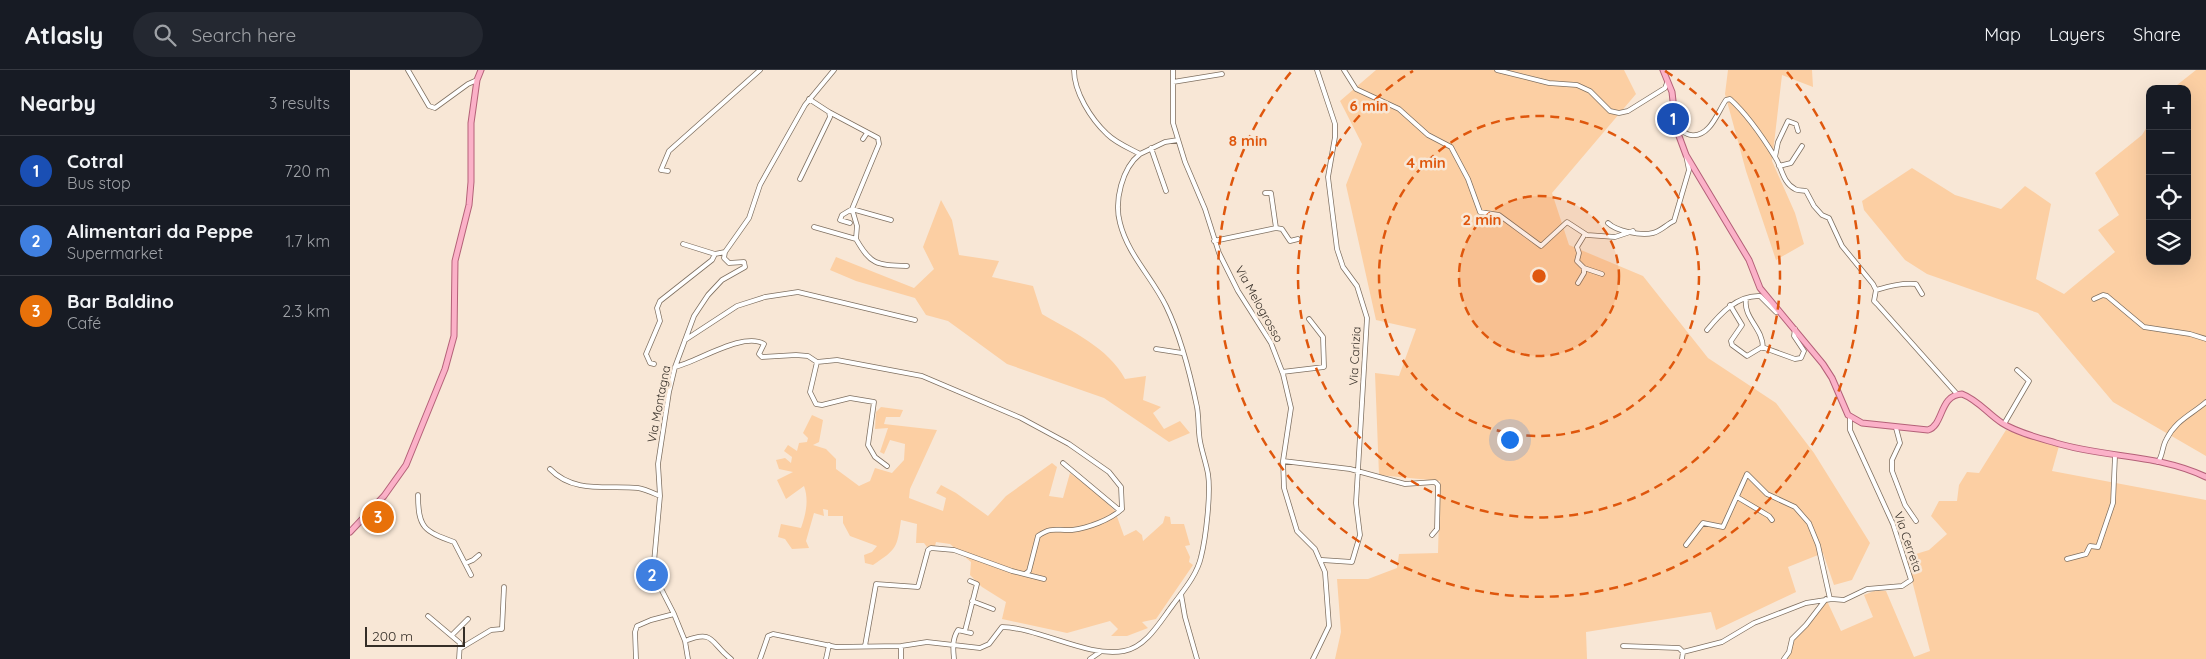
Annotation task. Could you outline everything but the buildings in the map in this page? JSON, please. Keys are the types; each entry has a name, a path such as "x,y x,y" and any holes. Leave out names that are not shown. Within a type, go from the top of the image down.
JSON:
{"main road":[{"path":"350,532 384,496 406,465 445,369 454,336 455,261 468,205 471,174 471,123 477,80 481,70"},
{"path":"1663,70 1672,92 1676,128 1686,155 1749,260 1760,288 1830,374 1844,408 1850,417 1862,423 1896,428 1931,429 1943,406 1957,394 1964,394 1980,404 2004,424 2057,444 2088,452 2182,467 2206,477"}],"street":[{"path":"408,70 429,106 434,108 468,84 477,80"},
{"path":"668,171 661,170 669,151 760,70"},
{"path":"683,244 715,254 725,252 750,218 760,185 809,99 834,70"},
{"path":"1074,70 1079,96 1106,134 1140,154"},
{"name":"Via Melogrosso","path":"1173,70 1173,123 1205,209 1214,241 1238,291 1271,343 1282,372 1291,408 1283,461 1284,488 1297,531 1315,549 1322,560"},
{"name":"Via Carizia","path":"1317,70 1335,124 1335,137 1328,177 1337,249 1343,267 1357,286 1367,318 1356,503 1360,535 1352,562 1322,560"},
{"path":"1344,70 1356,88 1399,109 1428,135 1451,147 1468,179 1480,212 1499,215 1541,246 1567,222 1584,234 1615,237 1633,232"},
{"path":"1497,70 1549,83 1577,84 1590,91 1610,111 1619,113 1628,110 1665,88 1668,82"},
{"path":"1173,82 1222,74"},
{"path":"809,99 878,138 879,144 852,209 842,216 840,220 850,223"},
{"path":"1676,128 1691,135 1701,133 1714,120 1726,100 1730,99 1746,114 1775,157 1788,182 1795,189 1806,191 1814,206 1822,215 1827,216 1842,246 1876,290"},
{"path":"800,179 830,117 829,112"},
{"path":"1775,157 1778,142 1788,121 1796,124 1798,131"},
{"path":"863,139 867,133"},
{"path":"760,659 768,636 774,634 836,647 901,646 927,642 985,648 998,629 1008,627 1100,652 1125,651 1137,646 1158,625 1181,594 1201,558 1206,528 1208,476 1200,440 1196,407 1181,343 1167,308 1131,252 1120,223 1118,210 1123,180 1129,166 1140,154 1151,148 1165,142 1178,140"},
{"path":"1779,166 1790,163 1802,146"},
{"path":"1151,148 1166,191"},
{"path":"1608,223 1612,227 1633,232 1656,232 1674,221 1688,170 1686,155"},
{"path":"1265,192 1271,193 1276,228"},
{"path":"852,209 890,220"},
{"path":"852,209 857,226 856,239 867,258 884,266 907,266"},
{"path":"814,227 856,239"},
{"path":"1214,241 1276,228 1282,229 1290,241 1298,239"},
{"path":"1584,234 1577,247 1579,254 1577,261 1584,268 1602,274"},
{"name":"Via Montagna","path":"688,659 684,641 674,614 654,573 660,496 658,464 675,367 694,316 708,295 732,273 744,266 746,261 729,263 724,258 725,252"},
{"path":"654,364 650,363 646,354 660,321 658,308 660,300 712,260 715,254"},
{"path":"1578,283 1584,273 1584,268"},
{"path":"1922,294 1916,284 1886,285 1876,290 1874,296 1877,304 1940,376 1955,389 1957,394"},
{"path":"685,340 738,306 764,297 798,292 915,320"},
{"path":"2094,299 2103,295 2107,296 2144,327 2190,334 2206,339"},
{"path":"1707,330 1730,305 1746,299 1760,296 1776,312 1779,311"},
{"path":"1746,299 1748,316 1763,337 1763,348"},
{"path":"1730,305 1742,325 1731,341 1732,345 1747,356 1763,348 1795,359 1801,358 1804,352 1794,336 1795,329"},
{"path":"1282,372 1324,367 1323,337 1309,319"},
{"path":"675,367 740,342 758,340 764,344 759,354 762,357 808,356 816,362 837,360 922,376 1021,418 1069,444 1109,472 1121,487 1122,509 1113,518 1072,530 1059,528 1046,530 1038,536 1028,572 1025,574"},
{"path":"1156,349 1182,353"},
{"path":"816,362 810,392 816,404 822,405 850,398 874,402 868,445 875,457 887,466"},
{"path":"2004,424 2029,381 2017,370"},
{"path":"2158,462 2162,455 2165,441 2183,417 2206,402"},
{"name":"Via Cerreta","path":"1682,652 1722,642 1754,623 1806,603 1828,599 1844,600 1877,587 1902,586 1911,580 1893,524 1850,430 1850,417"},
{"path":"1896,428 1900,443 1892,460 1892,471 1905,505 1916,521"},
{"path":"2067,559 2086,554 2090,546 2098,547 2113,503 2115,456"},
{"path":"1283,461 1359,470 1381,479 1405,484 1435,482 1438,485 1437,529 1432,535"},
{"path":"1063,463 1118,509 1122,509"},
{"path":"550,469 560,478 578,484 601,488 640,488 660,496"},
{"path":"1686,545 1703,523 1723,527 1748,474 1768,494 1795,508 1809,523 1818,545 1828,599 1806,626 1792,639 1789,652 1784,659"},
{"path":"418,495 418,513 422,527 434,535 454,542 471,575"},
{"path":"1737,497 1769,516 1772,520"},
{"path":"864,646 876,584 918,587 921,584 928,550 931,548 954,550 1044,579"},
{"path":"466,563 474,560 479,555"},
{"path":"1313,659 1323,641 1329,621 1322,560"},
{"path":"965,631 977,584 970,581"},
{"path":"461,648 491,630 502,628 504,587"},
{"path":"1181,594 1184,617 1198,659"},
{"path":"972,601 993,610"},
{"path":"636,659 635,632 637,626 674,614"},
{"path":"428,616 452,635 460,644 459,659"},
{"path":"452,635 468,619"},
{"path":"954,659 953,644 958,630 971,633"},
{"path":"684,641 697,636 709,637 731,659"},
{"path":"826,659 829,645"},
{"path":"901,646 901,659"},
{"path":"1623,646 1679,648 1682,652 1682,659"},
{"path":"1090,659 1100,652"}],"shaded area":[{"path":"1376,70 1624,70 1636,94 1552,193 1569,245 1643,276 1708,358 1776,403 1814,453 1870,543 1852,580 1834,585 1823,553 1788,567 1796,592 1716,630 1711,612 1586,632 1587,659 1335,659 1341,632 1337,579 1368,579 1397,568 1399,554 1438,553 1440,481 1379,475 1375,373 1399,376 1416,329 1376,320 1346,185 1362,144 1340,101"},
{"path":"1728,70 1812,70 1813,87 1782,75 1772,161 1795,213 1804,244 1776,260 1746,171 1725,94"},
{"path":"2196,70 2206,70 2206,456 2113,402 2038,313 1927,274 1905,260 1864,210 1862,201 1912,168 1955,195 2001,209 2025,186 2051,204 2036,279 2064,294 2115,252 2098,230 2119,215 2095,173 2142,135 2146,128 2146,265 2191,265 2191,85 2177,85"},
{"path":"941,200 952,220 959,255 999,261 992,277 1033,286 1042,314 1099,349 1118,368 1125,379 1146,376 1143,400 1161,407 1153,413 1164,429 1180,421 1190,433 1169,442 1104,398 1007,364 948,321 926,315 915,298 856,281 830,270 836,257 914,288 934,269 923,247"},
{"path":"881,407 903,410 900,417 886,417 884,424 937,430 910,489 909,498 943,511 946,498 936,493 941,485 956,493 988,516 1006,496 1052,463 1057,467 1049,496 1063,498 1070,473 1098,494 1115,511 1124,536 1136,530 1142,535 1143,541 1163,523 1165,516 1170,517 1171,524 1184,524 1190,545 1185,546 1190,557 1189,562 1193,565 1156,619 1142,622 1148,628 1127,636 1111,636 1118,629 1110,621 1067,633 1002,619 1006,602 982,587 970,575 971,562 950,544 936,542 935,546 927,547 924,543 916,543 917,524 901,520 895,547 873,565 865,563 864,555 872,552 877,546 850,536 843,523 843,516 828,516 828,510 823,509 824,516 814,513 806,541 809,548 792,549 785,539 778,537 781,524 801,528 806,507 806,491 804,486 786,499 777,480 793,472 779,469 776,460 785,458 791,463 792,457 784,451 788,445 797,451 799,443 807,442 808,438 803,433 812,415 823,420 819,442 813,445 826,449 836,459 836,469 859,486 870,481 875,468 892,473 904,460 905,444 890,440 884,454 880,452 888,428 875,429 876,412"},
{"path":"2006,430 2059,446 2052,471 2206,500 2206,659 1787,659 1795,638 1809,625 1827,601 1841,631 1873,617 1864,595 1874,591 1886,591 1914,657 1930,651 1906,557 1929,550 1947,534 1931,516 1939,501 1957,501 1959,485 1967,472 1979,473"}],"place":[{"name":"Cotral","path":"1673,119"},
{"name":"Bar Baldino","path":"378,517"},
{"name":"Alimentari da Peppe","path":"652,575"}]}
